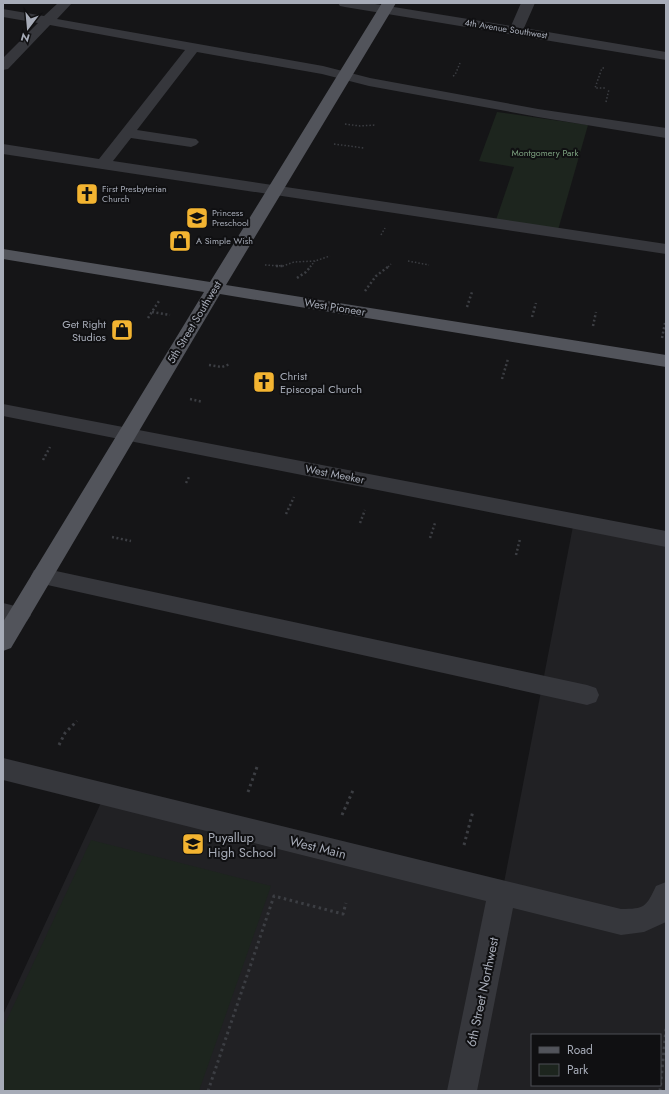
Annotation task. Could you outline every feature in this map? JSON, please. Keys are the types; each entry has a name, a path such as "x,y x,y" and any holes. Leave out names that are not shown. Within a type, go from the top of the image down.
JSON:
{"main road":[{"name":"5th Street Southwest","path":"3,642 11,614 42,576 214,288 343,75 387,6"},
{"name":"West Pioneer","path":"3,254 666,361"}],"street":[{"path":"3,66 65,3"},
{"name":"4th Avenue Southwest","path":"345,3 387,6 516,31 666,56"},
{"path":"516,31 528,3"},
{"path":"3,13 323,70 369,82 538,113 666,133"},
{"path":"103,164 194,47"},
{"path":"127,133 192,142"},
{"path":"3,149 273,191 666,249"},
{"name":"West Meeker","path":"3,410 128,433 666,539"},
{"path":"42,576 587,695"},
{"name":"West Main","path":"3,769 502,893 610,918 621,922 633,922 646,919 654,915 662,908 666,895"},
{"name":"6th Street Northwest","path":"462,1091 502,893"}],"path":[{"path":"453,76 455,75 460,64"},
{"path":"605,88 595,88 602,68 607,69"},
{"path":"605,105 609,89"},
{"path":"345,124 374,126"},
{"path":"334,144 364,148"},
{"path":"265,265 284,266 294,262 315,261 330,256"},
{"path":"295,280 306,272 315,261"},
{"path":"408,261 429,265"},
{"path":"363,296 367,287 376,276 391,264"},
{"path":"464,312 472,292"},
{"path":"148,318 159,300"},
{"path":"530,323 536,303"},
{"path":"152,312 172,315"},
{"path":"592,333 596,312"},
{"path":"661,344 665,323"},
{"path":"502,379 508,359"},
{"path":"209,365 222,367 230,364"},
{"path":"190,399 203,402"},
{"path":"43,460 50,448"},
{"path":"186,483 189,477"},
{"path":"286,514 294,497"},
{"path":"360,523 364,510"},
{"path":"430,538 435,523"},
{"path":"112,537 131,541"},
{"path":"516,555 520,539"},
{"path":"59,745 65,733 77,721"},
{"path":"248,792 257,767"},
{"path":"342,815 354,788"},
{"path":"464,846 473,811"},
{"path":"208,1091 274,896 343,914 346,902"},
{"path":"661,1081 666,1029"}],"shaded area":[{"name":"Puyallup High School","path":"574,521 666,539 666,1091 3,1091 3,1015 105,794 502,893"}],"green space":[{"name":"Montgomery Park","path":"497,112 588,125 558,230 496,220 514,167 479,161"},
{"path":"91,840 271,886 199,1091 3,1091 3,1028"}],"place":[{"name":"First Presbyterian Church","path":"87,194"},
{"name":"Princess Preschool","path":"197,218"},
{"name":"A Simple Wish","path":"180,241"},
{"name":"Get Right Studios","path":"122,330"},
{"name":"Christ Episcopal Church","path":"264,382"},
{"name":"Puyallup High School","path":"193,844"}]}
